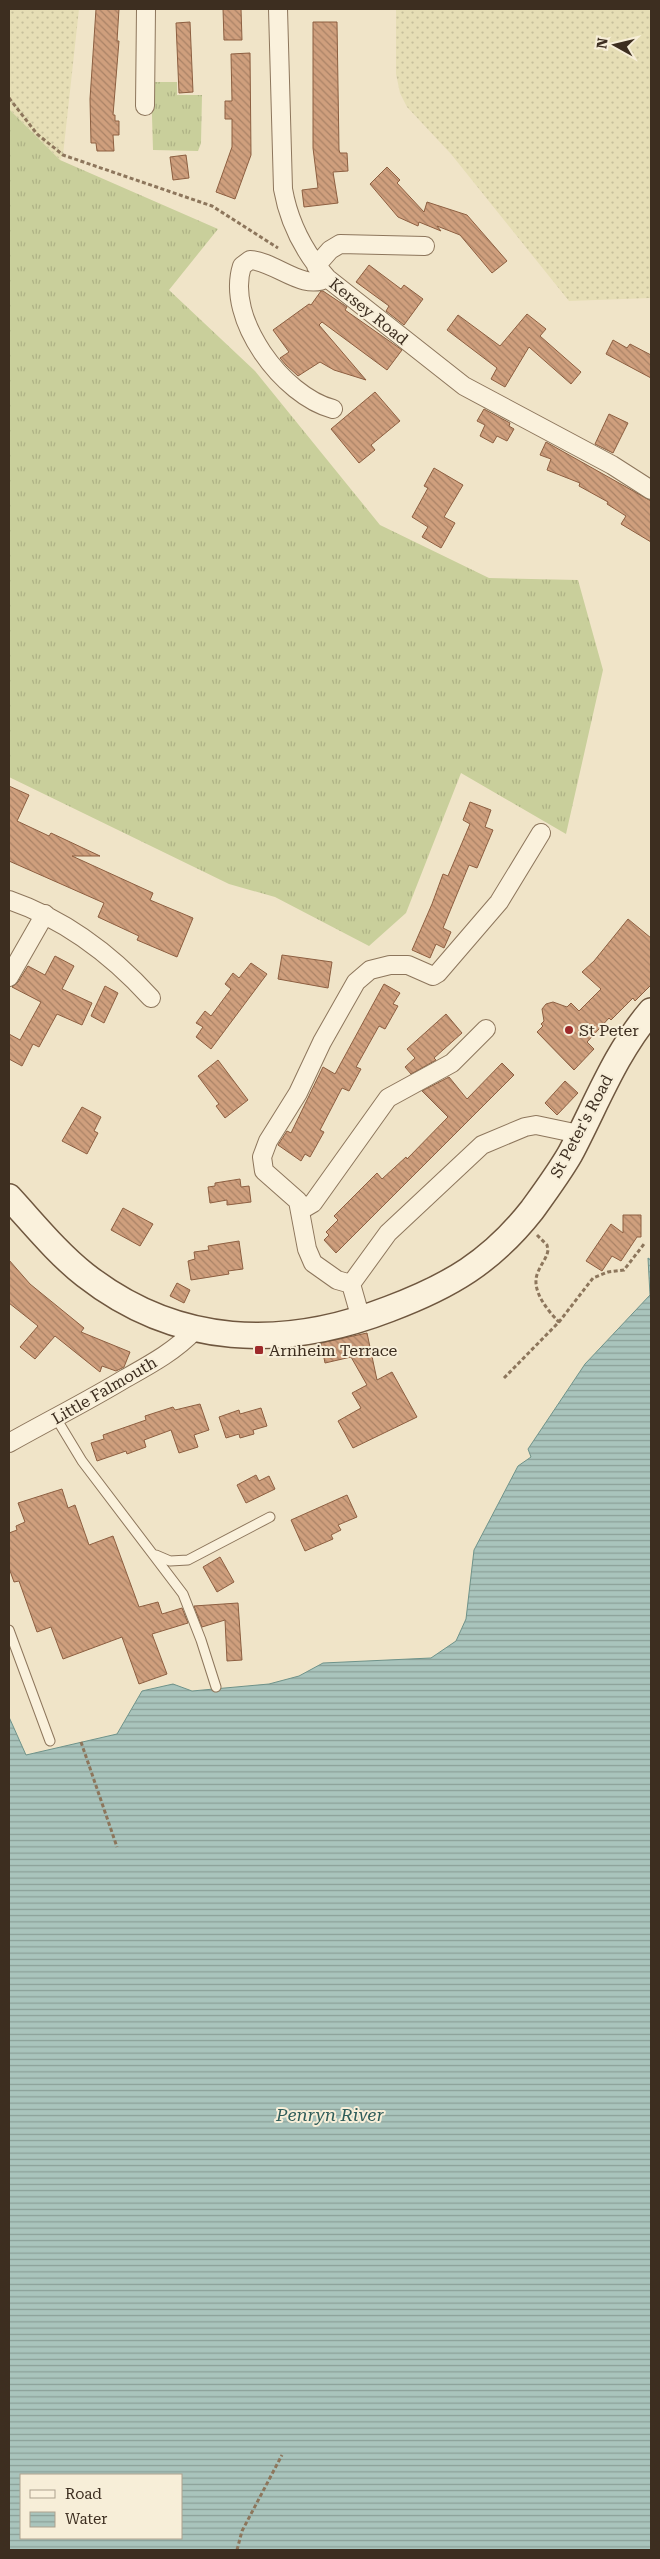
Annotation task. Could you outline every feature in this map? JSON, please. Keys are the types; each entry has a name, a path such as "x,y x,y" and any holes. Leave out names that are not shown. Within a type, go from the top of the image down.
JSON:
{"street":[{"path":"145,106 146,9"},
{"name":"Kersey Road","path":"278,9 283,189 290,217 321,272 464,386 589,452 651,490"},
{"path":"333,409 312,402 286,382 272,365 246,321 240,285 242,266 250,260 268,263 310,282 321,281 321,272 330,250 340,244 424,246"},
{"path":"351,1284 337,1280 313,1263 307,1249 301,1210 294,1196 264,1171 264,1150 298,1093 322,1042 356,982 370,970 390,965 408,965 432,976 438,973 499,902 541,833"},
{"path":"9,900 45,914 111,959 128,973 151,998"},
{"path":"9,977 45,914"},
{"name":"St Peter's Road","path":"9,1197 85,1275 138,1308 195,1330 232,1336 278,1336 304,1333 361,1319 404,1304 447,1283 490,1256 522,1221 558,1173 626,1044 651,1011"},
{"path":"301,1210 313,1203 388,1098 452,1063 472,1046 486,1029"},
{"path":"351,1284 388,1233 428,1198 482,1145 525,1127 536,1125 579,1134"},
{"path":"351,1284 361,1319"},
{"name":"Little Falmouth","path":"12,1435 56,1418 155,1362 178,1347 195,1330"}],"lane":[{"path":"56,1418 82,1462 154,1554 189,1605 216,1686"},
{"path":"154,1554 170,1561 188,1560 270,1517"},
{"path":"9,1630 50,1741"}],"path":[{"path":"9,98 37,134 63,155 212,206 283,252"},
{"path":"522,1221 547,1245 548,1255 538,1271 536,1283 546,1307 559,1322"},
{"path":"504,1378 559,1322 593,1278 608,1272 624,1270 644,1244"},
{"path":"81,1742 116,1847"},
{"path":"237,2550 242,2531 282,2455"}],"shaded area":[{"path":"9,9 79,9 63,155 60,160 9,109"},
{"path":"396,9 651,9 651,298 569,301 451,154 407,107 400,93 396,74"}],"green space":[{"path":"151,82 177,82 177,95 202,95 201,143 198,151 153,150"},
{"path":"9,109 60,160 218,229 169,290 255,371 380,525 489,578 578,580 603,670 566,834 461,773 406,913 369,946 275,897 229,884 9,777"}],"water":[{"name":"Penryn River","path":"648,1258 651,1260 651,2550 9,2550 9,1717 26,1755 117,1734 142,1691 173,1684 192,1691 269,1684 299,1676 323,1663 431,1658 456,1641 466,1619 474,1550 518,1466 531,1457 528,1449 585,1364 650,1295"}],"building":[{"path":"96,9 119,9 117,41 119,41 113,115 115,115 115,121 119,121 119,135 113,135 114,151 97,151 96,143 91,143 90,99"},
{"path":"223,9 241,9 242,40 224,40"},
{"path":"190,22 193,92 179,93 176,23"},
{"path":"313,22 337,22 339,150 340,153 347,153 348,171 333,172 338,203 304,207 302,190 318,188 313,148"},
{"path":"250,53 251,155 235,199 216,192 232,147 232,119 225,119 225,101 232,101 231,54"},
{"path":"186,155 189,178 173,180 170,157"},
{"path":"387,167 400,180 397,183 424,212 427,202 467,215 507,261 492,273 460,235 437,226 441,231 419,222 418,226 398,217 370,184"},
{"path":"369,265 401,289 404,285 423,299 404,325 386,311 389,306 356,282"},
{"path":"321,291 347,307 345,310 402,350 387,370 322,322 319,325 366,380 334,370 320,362 298,376 280,358 289,352 273,330 309,304 311,305"},
{"path":"527,314 546,329 540,336 581,372 571,384 529,347 505,387 491,379 497,368 447,330 458,315 500,346"},
{"path":"613,340 627,348 630,344 651,355 651,378 606,354"},
{"path":"375,392 400,421 371,445 375,450 359,463 331,429"},
{"path":"484,409 510,423 509,426 514,429 507,441 497,436 493,443 480,436 485,425 477,421"},
{"path":"609,414 628,423 613,453 595,444"},
{"path":"546,442 651,501 651,542 621,524 626,516 607,504 608,502 579,486 580,483 547,470 551,459 540,455"},
{"path":"434,468 463,485 444,517 455,523 441,548 422,537 428,527 412,517 428,488 424,486"},
{"path":"9,786 29,795 17,821 49,836 51,833 100,856 72,856 153,893 150,900 193,918 177,957 137,940 139,936 98,917 104,903 9,861"},
{"path":"470,802 491,810 485,827 493,830 477,868 469,865 443,928 451,932 444,948 436,944 430,958 412,950 443,874 448,876 470,824 463,820"},
{"path":"628,919 651,938 651,985 635,1001 633,998 611,1020 609,1018 587,1042 594,1049 574,1070 537,1032 543,1026 541,1024 544,1021 542,1009 546,1004 553,1002 567,1007 571,1003 579,1011 601,989 582,972 594,961"},
{"path":"282,955 332,962 328,988 278,979"},
{"path":"55,956 74,966 62,989 92,1003 82,1025 57,1014 39,1047 33,1044 22,1066 9,1059 9,1034 20,1040 41,1002 12,987 18,982 28,966 45,975"},
{"path":"251,963 267,974 211,1049 196,1037 203,1027 196,1023 205,1011 211,1016 231,989 225,984 233,973 239,978"},
{"path":"384,984 400,993 393,1004 398,1006 385,1029 379,1026 356,1067 361,1069 349,1091 342,1088 320,1130 324,1132 310,1157 305,1154 301,1161 278,1145 287,1131 291,1133 323,1067 335,1074"},
{"path":"105,986 118,993 104,1023 91,1016"},
{"path":"446,1014 462,1033 434,1058 436,1060 411,1074 405,1067 415,1058 407,1049"},
{"path":"218,1060 248,1100 225,1118 216,1106 219,1104 198,1076"},
{"path":"502,1063 514,1075 336,1253 324,1240 329,1235 326,1232 338,1220 334,1216 377,1173 382,1179 406,1157 407,1159 448,1117 422,1091 449,1077 467,1099"},
{"path":"565,1081 578,1093 557,1115 545,1103"},
{"path":"82,1107 101,1117 94,1131 98,1133 87,1154 62,1141"},
{"path":"240,1179 241,1187 249,1186 251,1202 227,1205 227,1200 210,1203 208,1187 215,1186 215,1183"},
{"path":"123,1208 153,1224 140,1246 111,1230"},
{"path":"623,1215 641,1215 641,1237 637,1237 621,1261 612,1256 602,1271 586,1261 611,1224 623,1233"},
{"path":"239,1241 243,1269 228,1271 229,1274 191,1280 188,1261 195,1259 194,1252 209,1250 208,1246"},
{"path":"9,1260 30,1284 84,1328 81,1332 130,1352 124,1367 116,1371 102,1366 100,1372 55,1336 35,1359 20,1347 38,1326 9,1303"},
{"path":"177,1283 190,1290 184,1303 170,1296"},
{"path":"367,1333 377,1380 392,1372 417,1417 353,1448 338,1421 361,1408 352,1393 367,1385 351,1357 325,1363 321,1343"},
{"path":"200,1404 209,1430 194,1435 198,1447 179,1453 171,1430 144,1440 146,1447 127,1454 126,1451 97,1461 91,1443 104,1439 103,1435 146,1420 145,1416 173,1407 175,1410"},
{"path":"261,1408 267,1426 253,1430 254,1434 240,1438 239,1434 226,1438 219,1417 239,1410 240,1414"},
{"path":"256,1475 259,1481 269,1476 275,1489 246,1503 237,1485"},
{"path":"62,1489 68,1508 75,1505 89,1545 113,1536 139,1607 158,1602 162,1614 182,1608 188,1623 152,1634 167,1674 139,1684 122,1637 63,1659 51,1627 37,1632 19,1581 14,1582 9,1568 9,1533 17,1530 16,1526 25,1522 18,1503"},
{"path":"347,1495 357,1517 338,1525 341,1530 331,1535 333,1539 305,1551 291,1520"},
{"path":"220,1557 234,1582 217,1592 203,1567"},
{"path":"238,1603 242,1660 227,1661 225,1620 202,1627 194,1606"}],"place":[{"name":"St Peter","path":"569,1030"},
{"name":"Arnheim Terrace","path":"259,1350"}]}
